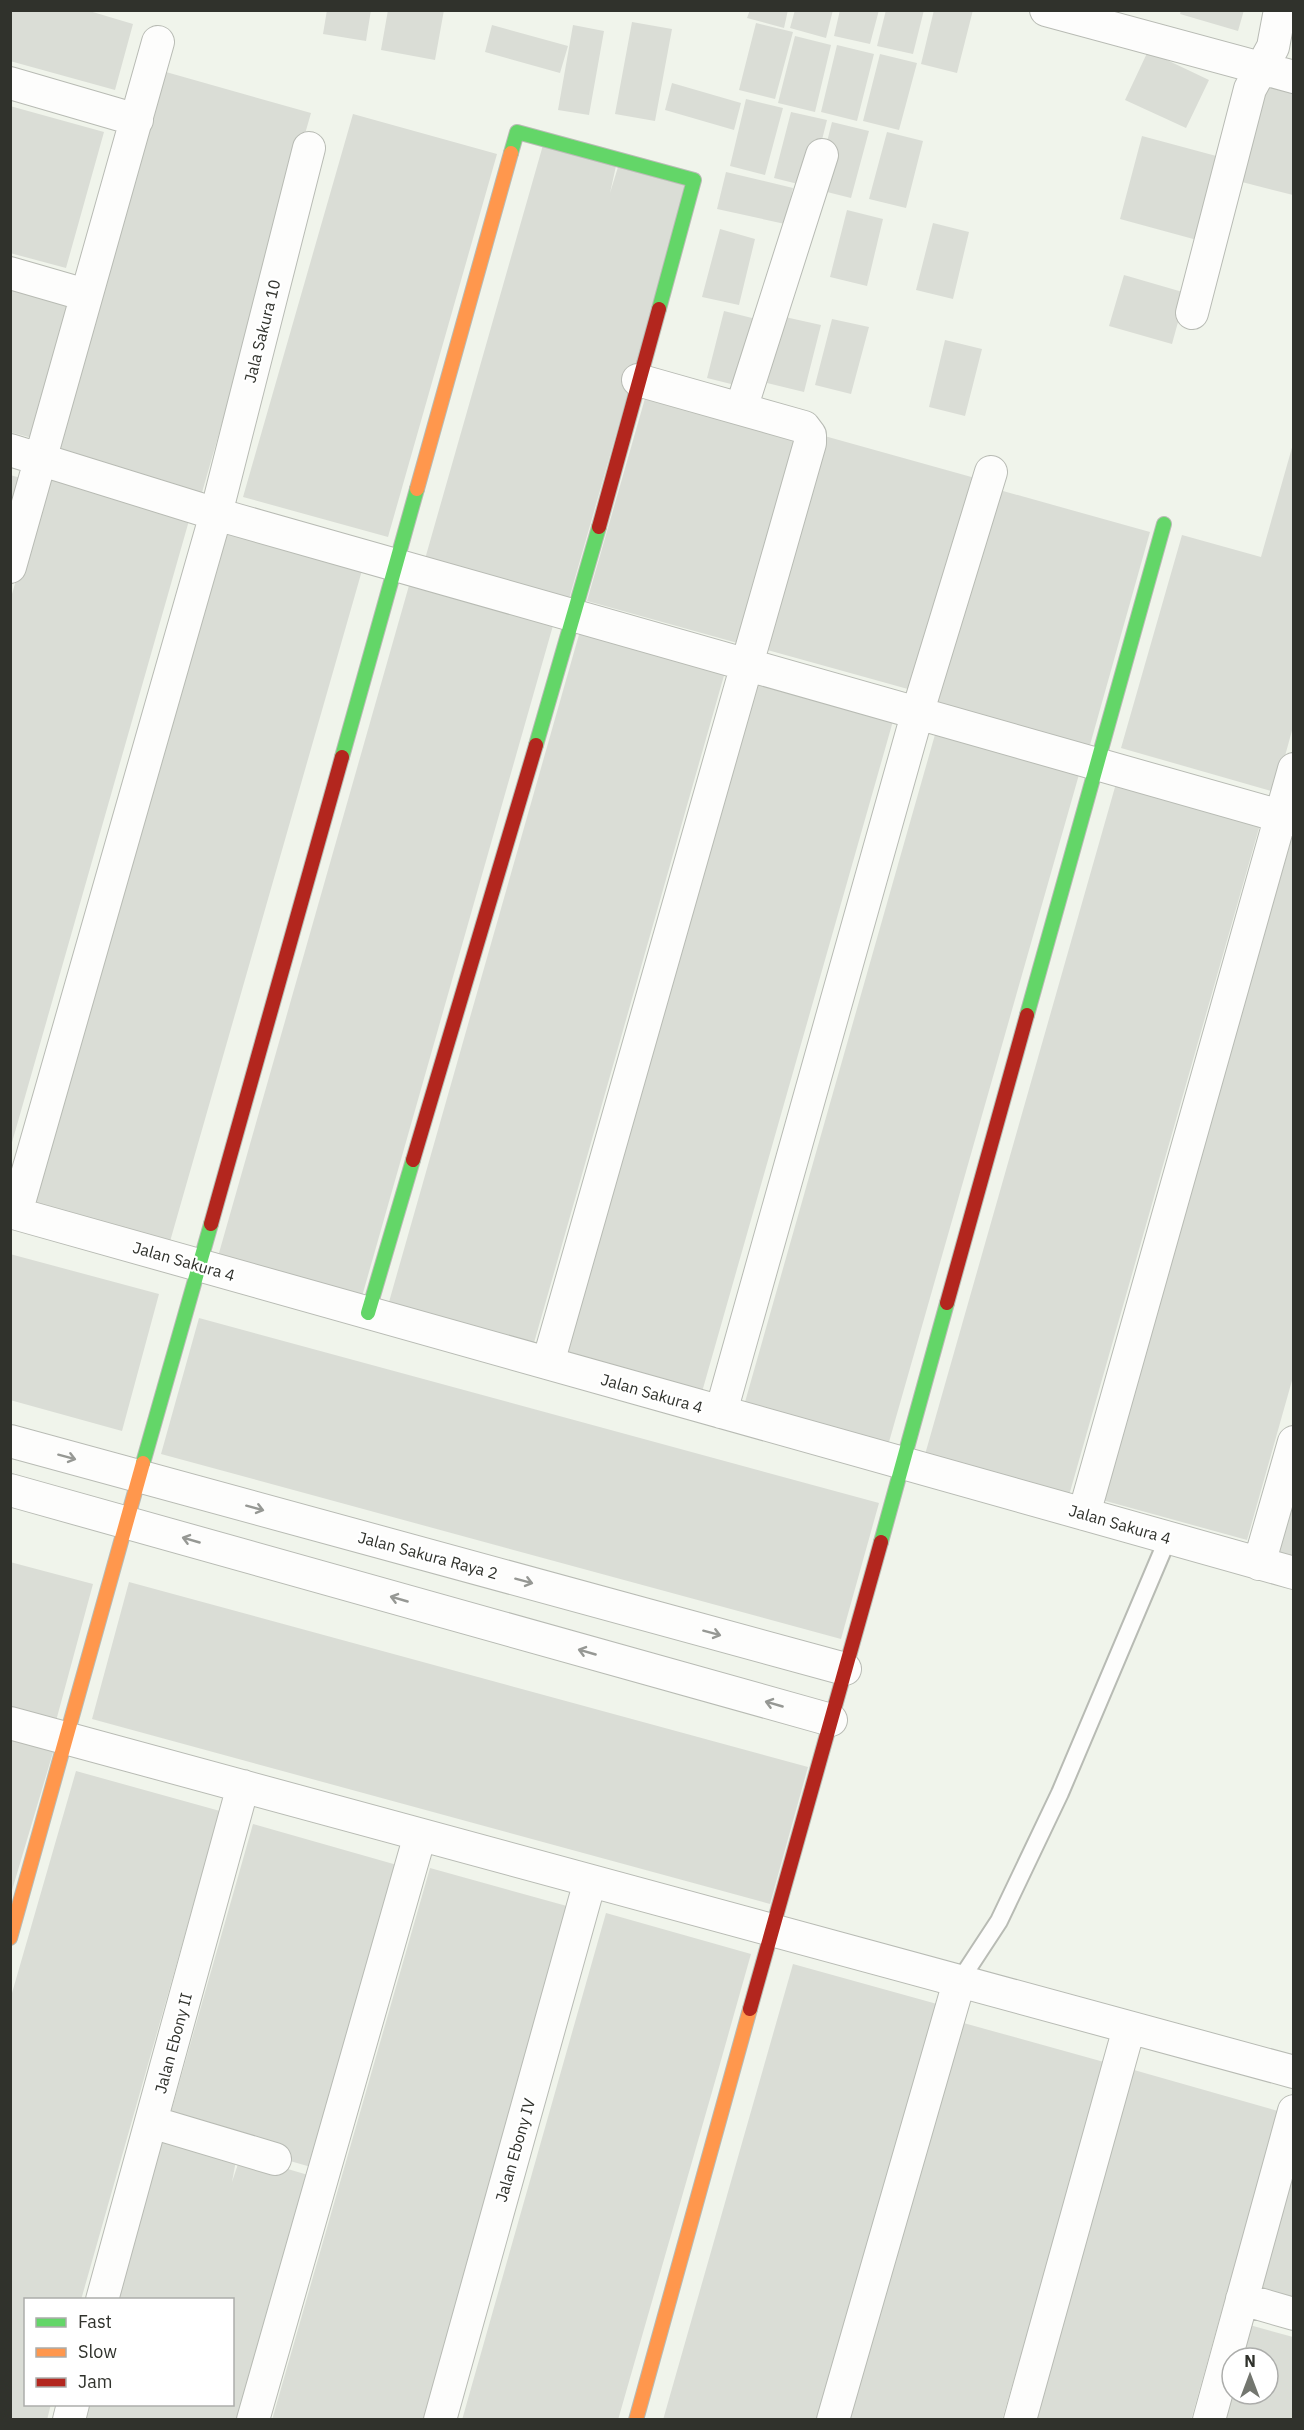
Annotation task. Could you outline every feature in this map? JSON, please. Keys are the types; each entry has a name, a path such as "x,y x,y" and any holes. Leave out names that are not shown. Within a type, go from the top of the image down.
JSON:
{"street":[{"path":"1046,10 1293,77"},
{"path":"1192,313 1250,89 1263,70 1273,47 1280,10"},
{"path":"10,567 158,42"},
{"path":"10,83 137,120"},
{"path":"10,1938 517,132 694,180 574,617 368,1313"},
{"name":"Jala Sakura 10","path":"13,1212 216,514 309,148"},
{"path":"741,409 822,155"},
{"path":"10,273 86,295"},
{"path":"548,1363 810,443 810,435 804,427 638,380"},
{"path":"10,450 216,514 574,617 918,711 1287,818"},
{"path":"721,1412 918,711 991,472"},
{"path":"636,2420 1164,524"},
{"path":"1084,1515 1287,818 1293,769"},
{"name":"Jalan Sakura 4","path":"13,1212 1293,1573"},
{"name":"Jalan Sakura Raya 2","path":"10,1441 845,1669"},
{"path":"1259,1564 1293,1442"},
{"path":"10,1490 831,1720"},
{"path":"10,1723 1293,2072"},
{"name":"Jalan Ebony II","path":"103,2298 243,1786"},
{"path":"253,2420 420,1835"},
{"name":"Jalan Ebony IV","path":"440,2420 590,1881"},
{"path":"833,2420 959,1982"},
{"path":"1020,2420 1129,2028"},
{"path":"151,2122 275,2159"},
{"path":"1209,2420 1292,2124"},
{"path":"1242,2299 1293,2314"}],"lane":[{"path":"959,1982 999,1921 1060,1793 1168,1538"}],"building":[{"path":"10,10 86,10 133,24 115,90 10,61"},
{"path":"327,10 371,10 366,41 323,34"},
{"path":"388,10 444,10 435,60 381,50"},
{"path":"750,10 788,10 784,28 747,18"},
{"path":"795,10 833,10 826,38 790,28"},
{"path":"840,10 879,10 870,44 834,36"},
{"path":"886,10 924,10 913,54 877,46"},
{"path":"934,10 973,10 957,73 921,64"},
{"path":"1181,10 1244,10 1238,31 1180,14"},
{"path":"632,22 672,29 655,121 615,114"},
{"path":"756,23 793,32 775,99 739,90"},
{"path":"492,25 568,46 560,73 485,52"},
{"path":"573,25 604,31 589,115 558,110"},
{"path":"795,36 831,45 815,112 778,103"},
{"path":"837,45 874,54 857,121 821,112"},
{"path":"1148,51 1209,80 1186,128 1125,100"},
{"path":"880,54 917,63 899,130 863,121"},
{"path":"166,72 311,113 201,496 58,455"},
{"path":"1267,81 1293,88 1293,195 1242,182"},
{"path":"672,83 741,103 734,130 665,110"},
{"path":"746,99 783,108 765,175 730,166"},
{"path":"10,106 104,132 66,268 10,253"},
{"path":"791,112 827,120 810,187 774,178"},
{"path":"353,114 497,154 388,537 243,497"},
{"path":"832,122 869,131 851,198 815,189"},
{"path":"887,132 923,141 906,208 869,199"},
{"path":"1142,136 1220,157 1197,240 1120,219"},
{"path":"543,145 616,166 610,193 618,167 687,186 569,599 425,559"},
{"path":"726,172 793,188 785,224 717,209"},
{"path":"847,210 883,219 867,286 830,277"},
{"path":"933,223 969,232 953,299 916,290"},
{"path":"720,229 755,239 739,305 702,297"},
{"path":"1124,275 1186,293 1172,344 1109,326"},
{"path":"10,285 70,301 32,438 10,432"},
{"path":"724,311 760,320 743,387 707,378"},
{"path":"785,317 821,325 804,392 767,383"},
{"path":"832,319 869,327 851,394 815,385"},
{"path":"945,340 982,349 965,416 929,407"},
{"path":"648,388 802,431 741,644 587,601"},
{"path":"821,435 975,478 915,691 760,648"},
{"path":"1293,444 1293,727 1275,792 1121,748 1182,535 1261,557"},
{"path":"48,469 192,510 11,1146 10,601"},
{"path":"10,475 21,478 10,511"},
{"path":"996,489 1150,532 1090,745 935,702"},
{"path":"220,520 365,560 169,1245 25,1204"},
{"path":"412,575 556,615 361,1300 217,1260"},
{"path":"580,631 725,672 530,1357 385,1316"},
{"path":"751,673 895,714 700,1399 556,1358"},
{"path":"938,724 1082,764 887,1449 743,1409"},
{"path":"1119,773 1263,814 1068,1499 924,1458"},
{"path":"1293,834 1293,1377 1247,1540 1102,1500"},
{"path":"10,1254 159,1294 122,1431 10,1400"},
{"path":"199,1318 879,1503 841,1639 161,1454"},
{"path":"1293,1483 1293,1570 1270,1564"},
{"path":"10,1562 93,1584 56,1721 10,1709"},
{"path":"129,1582 808,1767 770,1904 92,1719"},
{"path":"10,1736 54,1749 10,1897"},
{"path":"76,1771 220,1811 82,2298 24,2298 24,2406 50,2406 47,2420 10,2420 10,2000"},
{"path":"253,1824 397,1865 311,2167 167,2126"},
{"path":"430,1868 574,1908 428,2420 272,2420"},
{"path":"606,1913 751,1954 718,2071 618,2420 462,2420"},
{"path":"793,1964 937,2004 819,2420 663,2420"},
{"path":"960,2022 1104,2062 1045,2273 1002,2420 847,2420"},
{"path":"1134,2070 1278,2111 1191,2420 1035,2420"},
{"path":"164,2131 237,2155 232,2182 241,2155 308,2175 239,2420 83,2420 86,2406 234,2406 234,2298 118,2298"},
{"path":"1293,2155 1293,2301 1254,2290"},
{"path":"1246,2324 1293,2337 1293,2420 1219,2420 1226,2406 1280,2406 1280,2346 1240,2346"}],"traffic: fast":[{"path":"511,153 517,132 694,180 659,309"},
{"path":"342,757 417,489"},
{"path":"1027,1015 1164,524"},
{"path":"536,745 599,527"},
{"path":"368,1313 413,1160"},
{"path":"143,1463 211,1224"},
{"path":"881,1542 947,1303"}],"traffic: slow":[{"path":"417,489 511,153"},
{"path":"10,1938 143,1463"},
{"path":"636,2420 750,2009"}],"traffic: jam":[{"path":"599,527 659,309"},
{"path":"413,1160 536,745"},
{"path":"211,1224 342,757"},
{"path":"947,1303 1027,1015"},
{"path":"750,2009 881,1542"}]}
